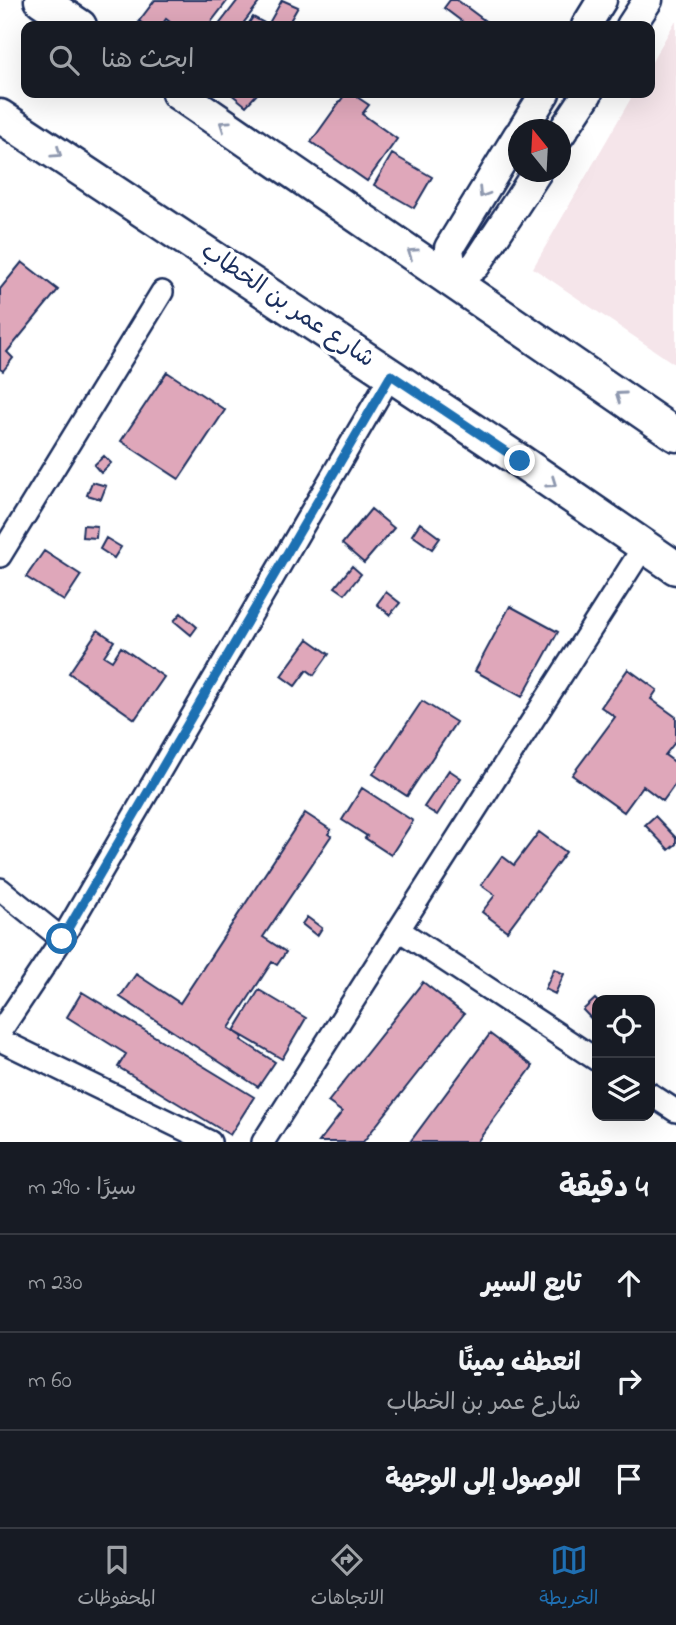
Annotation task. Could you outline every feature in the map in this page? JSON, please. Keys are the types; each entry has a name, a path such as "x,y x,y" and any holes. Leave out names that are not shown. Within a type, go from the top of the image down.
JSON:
{"main road":[{"path":"41,0 72,21"},
{"path":"185,98 676,435"},
{"name":"شارع عمر بن الخطاب","path":"0,116 520,461 676,568"}],"street":[{"path":"589,21 602,0"},
{"path":"634,21 648,0"},
{"path":"529,119 542,98"},
{"path":"571,119 585,98"},
{"path":"508,153 449,248 453,281 476,265 530,182"},
{"path":"1,552 162,292"},
{"path":"0,1032 62,939 391,375"},
{"path":"263,1142 644,546"},
{"path":"0,888 62,939"},
{"path":"398,930 594,1058"},
{"path":"0,1040 210,1142"},
{"path":"655,1097 676,1111"}],"shaded area":[{"path":"676,20 676,365 533,268 631,98 655,98 655,56"}],"building":[{"path":"155,0 228,0 212,21 139,21"},
{"path":"238,0 261,0 245,21 222,21"},
{"path":"282,0 298,7 290,21 270,21"},
{"path":"450,0 457,0 485,21 461,21 444,8"},
{"path":"236,98 253,98 246,106"},
{"path":"342,98 358,98 369,105 362,114 397,139 367,181 311,142"},
{"path":"392,154 432,177 414,208 374,185"},
{"path":"22,262 58,290 7,352 13,358 3,371 0,369 0,289"},
{"path":"167,372 225,410 179,479 121,441"},
{"path":"104,456 111,463 101,473 94,465"},
{"path":"92,482 106,486 101,499 87,495"},
{"path":"371,509 394,528 364,563 342,544"},
{"path":"420,523 440,538 432,549 412,535"},
{"path":"83,525 97,526 96,538 82,537"},
{"path":"106,538 121,547 114,558 100,549"},
{"path":"44,551 81,575 64,601 26,577"},
{"path":"352,566 361,574 345,594 335,587"},
{"path":"386,592 400,603 390,615 377,604"},
{"path":"510,606 558,632 522,697 475,671"},
{"path":"181,613 197,627 191,635 174,621"},
{"path":"98,630 114,641 104,656 112,661 121,647 164,677 135,719 69,673"},
{"path":"308,639 329,654 314,675 307,670 295,686 281,676"},
{"path":"628,669 657,690 651,699 676,717 676,741 665,755 676,763 676,783 663,801 643,786 624,812 572,775 615,717 601,707"},
{"path":"422,701 456,722 407,796 373,774"},
{"path":"449,770 461,778 437,815 424,807"},
{"path":"362,788 413,821 391,855 342,820"},
{"path":"305,813 331,830 328,834 331,836 263,937 286,952 277,965 272,962 229,1028 243,1037 241,1040 275,1062 258,1087 120,997 136,974 180,1003"},
{"path":"655,816 676,838 676,844 669,850 645,825"},
{"path":"539,832 566,852 507,931 482,912 495,895 481,885 502,856 514,865"},
{"path":"307,917 322,928 317,936 302,924"},
{"path":"554,969 564,974 555,994 545,989"},
{"path":"423,982 464,1014 363,1142 319,1142 342,1112 328,1102"},
{"path":"259,990 306,1018 282,1059 234,1031"},
{"path":"82,992 254,1097 230,1135 118,1067 126,1054 67,1017"},
{"path":"592,1002 592,1020 583,1010"},
{"path":"490,1034 533,1066 477,1142 410,1142"}],"route":[{"path":"62,939 391,375 520,461"}]}
